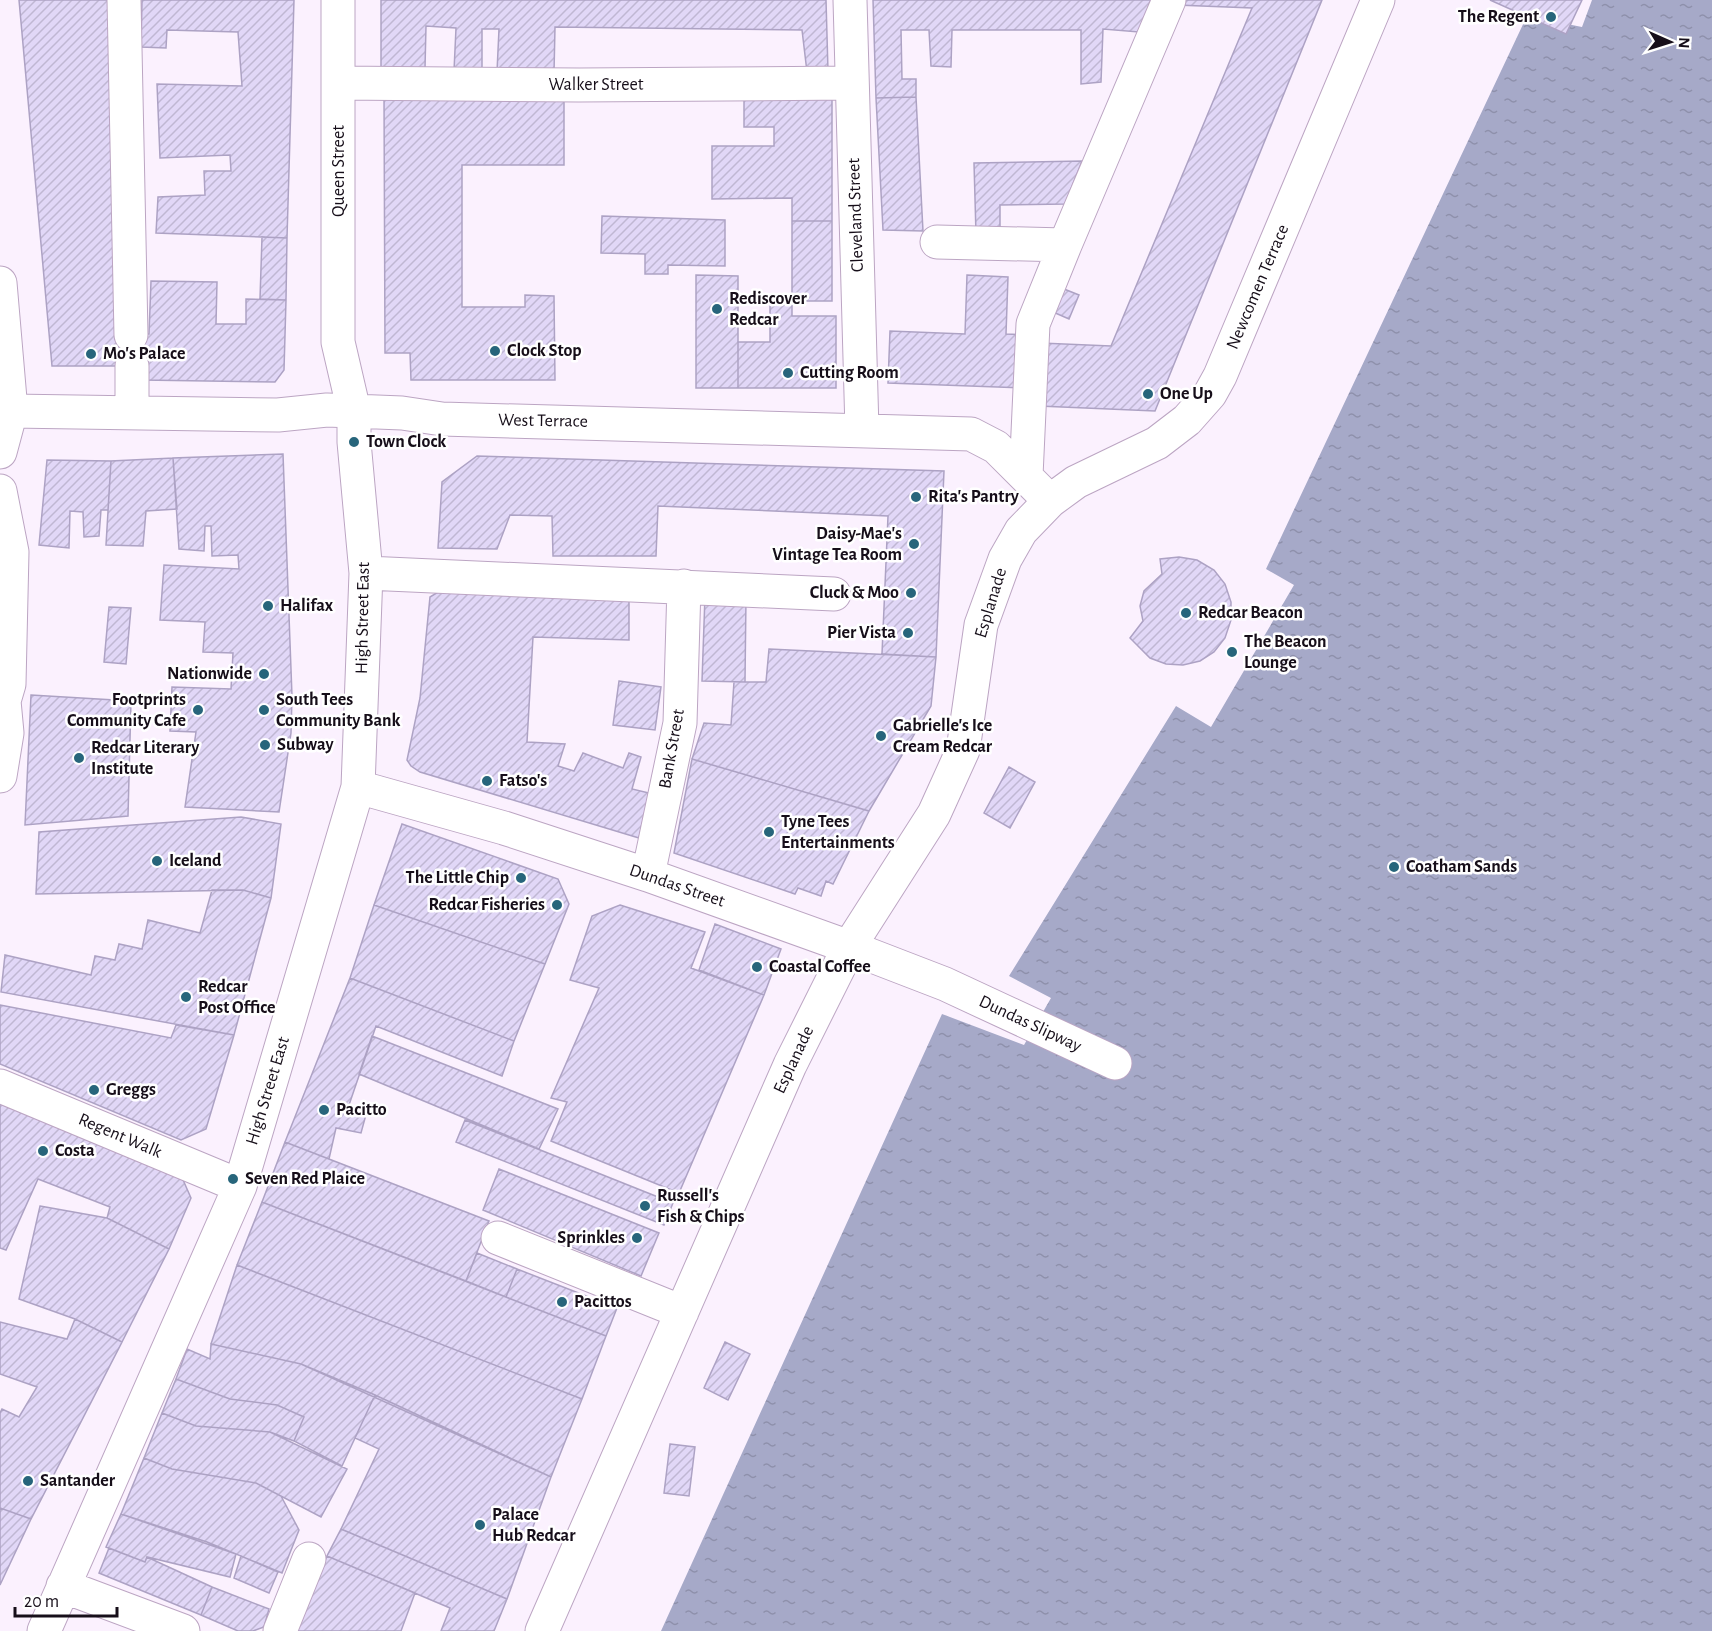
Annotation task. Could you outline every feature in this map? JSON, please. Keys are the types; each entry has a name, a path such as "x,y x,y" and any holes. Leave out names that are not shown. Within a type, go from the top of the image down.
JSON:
{"street":[{"path":"124,0 132,413"},
{"name":"Queen Street","path":"338,0 338,342 354,411"},
{"name":"Cleveland Street","path":"850,0 862,430"},
{"path":"1026,476 1033,324 1169,0"},
{"name":"Newcomen Terrace","path":"1050,501 1076,482 1157,442 1187,420 1210,394 1220,376 1378,0"},
{"name":"Walker Street","path":"339,83 579,86 852,83"},
{"path":"937,242 1065,245"},
{"path":"0,283 5,413 0,452"},
{"name":"West Terrace","path":"5,413 278,415 327,410 402,413 442,419 971,434 996,447 1050,501"},
{"name":"High Street East","path":"44,1631 240,1186 358,788 366,573 354,442 354,411"},
{"path":"0,491 12,552 9,684 2,703 7,733 0,776"},
{"name":"Esplanade","path":"542,1631 790,1065 849,946 934,814 963,750 981,625 992,589 1021,531 1050,501"},
{"path":"366,573 834,594"},
{"name":"Bank Street","path":"648,875 680,723 684,586"},
{"name":"Dundas Street","path":"358,788 504,828 648,875 849,946 945,984"},
{"name":"Dundas Slipway","path":"945,984 1115,1063"},
{"name":"Regent Walk","path":"0,1086 240,1186"},
{"path":"498,1238 682,1312"},
{"path":"280,1631 309,1559"},
{"path":"63,1586 183,1631"}],"water":[{"name":"Coatham Sands","path":"1592,0 1712,0 1712,1631 661,1631 942,1014 1024,1045 1051,998 1009,976 1176,706 1211,727 1294,585 1266,569 1527,16 1582,27"}],"building":[{"path":"19,0 115,0 143,334 143,366 52,366"},
{"path":"142,0 294,0 287,238 156,233 158,197 205,195 204,171 231,171 230,155 160,158 157,84 242,86 238,32 167,30 166,48 141,47"},
{"path":"381,0 826,0 828,71 807,72 802,30 555,27 554,73 497,72 499,29 482,29 482,71 454,71 456,28 426,26 425,68 381,68"},
{"path":"873,0 1151,0 1139,32 1103,29 1101,82 1081,84 1081,30 952,30 951,67 931,66 929,30 901,30 902,79 916,79 916,97 876,98"},
{"path":"1179,0 1322,0 1155,411 1039,406 1041,343 1111,346 1252,8 1177,5"},
{"name":"The Regent","path":"1490,0 1582,0 1566,34"},
{"path":"384,94 564,94 564,165 462,165 462,307 525,307 525,295 554,296 555,380 411,380 410,353 385,353"},
{"path":"744,96 832,96 832,221 792,221 792,198 712,199 712,146 774,146 774,127 744,127"},
{"path":"916,97 923,231 883,230 876,98"},
{"path":"1082,161 1065,204 1000,205 1000,234 976,234 974,163"},
{"path":"602,216 725,220 725,266 668,265 668,274 645,274 645,254 601,253"},
{"path":"792,221 832,221 832,301 792,301"},
{"path":"262,237 287,238 286,300 260,299"},
{"name":"Rediscover Redcar","path":"696,275 738,276 738,388 696,388"},
{"path":"967,275 1008,277 1006,334 1026,335 1024,388 888,383 890,331 965,334"},
{"path":"151,281 217,282 216,324 246,324 246,299 286,300 284,370 275,382 142,380 143,334 149,334"},
{"path":"1054,285 1079,295 1069,319 1044,308"},
{"path":"770,301 792,301 792,316 836,316 836,388 738,388 738,342 770,342"},
{"path":"283,454 292,696 291,733 279,812 185,807 196,732 170,731 172,687 231,689 233,653 203,652 205,622 160,620 164,565 239,569 238,555 212,556 211,526 205,526 204,551 179,549 173,458"},
{"path":"477,456 944,471 936,657 882,654 888,516 658,506 656,556 553,556 552,516 510,515 497,549 438,548 442,482"},
{"path":"173,458 177,509 146,511 143,546 106,545 111,461"},
{"path":"47,460 111,461 108,510 101,510 99,536 84,537 83,512 70,511 69,548 39,545"},
{"name":"Redcar Beacon","path":"1179,557 1197,560 1214,570 1225,584 1231,602 1231,620 1225,638 1214,652 1200,661 1183,665 1166,664 1150,658 1130,638 1143,621 1140,606 1144,591 1162,574 1160,559"},
{"path":"443,589 629,597 629,640 533,637 527,742 565,744 558,766 574,771 583,753 623,768 629,753 641,757 632,789 649,793 639,838 420,772 411,766 407,760 420,698 430,597"},
{"path":"705,596 746,597 745,682 702,681"},
{"path":"109,607 131,608 126,664 104,662"},
{"path":"769,649 936,657 931,706 869,811 692,759 704,723 731,725 734,682 766,682"},
{"path":"619,681 661,687 655,730 613,725"},
{"name":"Redcar Literary Institute","path":"31,695 131,701 128,816 25,825"},
{"name":"Tyne Tees Entertainments","path":"692,759 869,811 833,884 826,881 821,896 798,888 795,894 674,853"},
{"path":"1009,767 1035,782 1010,828 984,813"},
{"name":"Iceland","path":"241,817 281,824 271,898 243,890 36,894 39,832"},
{"path":"402,824 558,879 569,904 545,964 374,905"},
{"path":"212,890 243,890 271,898 234,1035 1,992 5,955 91,975 95,956 115,960 119,944 142,949 148,920 200,933"},
{"path":"374,905 545,964 514,1041 350,978"},
{"path":"620,905 705,932 691,968 764,995 679,1193 551,1141 567,1102 551,1098 599,988 570,980 592,916"},
{"path":"715,924 781,949 764,995 699,970"},
{"path":"350,978 514,1041 502,1076 376,1026 349,1105 367,1111 361,1133 336,1128 329,1159 285,1142"},
{"path":"0,1005 171,1038 176,1025 234,1035 206,1129 181,1140 0,1064"},
{"path":"372,1036 558,1109 539,1149 359,1074"},
{"path":"0,1102 180,1173 191,1198 169,1249 107,1218 110,1207 38,1179 6,1250 0,1248"},
{"path":"465,1120 673,1203 664,1225 456,1142"},
{"path":"285,1142 489,1221 466,1281 262,1202"},
{"path":"499,1169 659,1233 641,1276 483,1210"},
{"path":"262,1202 606,1336 582,1399 237,1265"},
{"path":"40,1206 107,1218 169,1249 122,1342 75,1319 19,1299"},
{"path":"477,1253 517,1269 506,1297 466,1281"},
{"path":"237,1265 582,1399 551,1477 301,1364 211,1344"},
{"name":"Pacittos","path":"517,1269 617,1308 606,1336 506,1297"},
{"path":"75,1319 122,1342 31,1519 0,1508 0,1413 2,1409 19,1417 37,1387 0,1374 0,1322 67,1339"},
{"path":"725,1342 750,1354 728,1400 704,1388"},
{"path":"211,1344 301,1364 375,1395 342,1466 294,1441 304,1417 277,1405 230,1399 176,1379 187,1349 210,1359"},
{"path":"176,1379 230,1399 277,1405 304,1417 294,1441 270,1432 196,1426 162,1413"},
{"path":"375,1395 551,1477 507,1599 341,1529 379,1449 355,1438"},
{"path":"162,1413 196,1426 270,1432 347,1469 321,1517 256,1483 172,1469 144,1458"},
{"path":"670,1444 695,1447 689,1496 664,1493"},
{"path":"144,1458 172,1469 256,1483 281,1496 299,1530 282,1573 207,1542 121,1514"},
{"path":"0,1508 31,1519 0,1585"},
{"path":"121,1514 236,1554 230,1577 147,1557 145,1562 106,1547"},
{"path":"341,1529 507,1599 494,1631 441,1631 450,1608 327,1556"},
{"path":"109,1548 145,1562 147,1557 212,1587 201,1615 99,1573"},
{"path":"241,1556 278,1572 269,1593 234,1578"},
{"path":"327,1556 415,1593 401,1631 295,1631"},
{"path":"212,1587 269,1609 264,1627 253,1631 238,1631 201,1615"}],"place":[{"name":"The Regent","path":"1551,17"},
{"name":"Rediscover Redcar","path":"717,309"},
{"name":"Clock Stop","path":"495,351"},
{"name":"Mo's Palace","path":"91,354"},
{"name":"Cutting Room","path":"788,373"},
{"name":"One Up","path":"1148,394"},
{"name":"Town Clock","path":"354,442"},
{"name":"Rita's Pantry","path":"916,497"},
{"name":"Daisy-Mae's Vintage Tea Room","path":"914,544"},
{"name":"Cluck & Moo","path":"911,593"},
{"name":"Halifax","path":"268,606"},
{"name":"Redcar Beacon","path":"1186,613"},
{"name":"Pier Vista","path":"908,633"},
{"name":"The Beacon Lounge","path":"1232,652"},
{"name":"Nationwide","path":"264,674"},
{"name":"Footprints Community Cafe","path":"198,710"},
{"name":"South Tees Community Bank","path":"264,710"},
{"name":"Gabrielle's Ice Cream Redcar","path":"881,736"},
{"name":"Subway","path":"265,745"},
{"name":"Redcar Literary Institute","path":"79,758"},
{"name":"Fatso's","path":"487,781"},
{"name":"Tyne Tees Entertainments","path":"769,832"},
{"name":"Iceland","path":"157,861"},
{"name":"Coatham Sands","path":"1394,867"},
{"name":"The Little Chip","path":"521,878"},
{"name":"Redcar Fisheries","path":"557,905"},
{"name":"Coastal Coffee","path":"757,967"},
{"name":"Redcar Post Office","path":"186,997"},
{"name":"Greggs","path":"94,1090"},
{"name":"Pacitto","path":"324,1110"},
{"name":"Costa","path":"43,1151"},
{"name":"Seven Red Plaice","path":"233,1179"},
{"name":"Russell's Fish & Chips","path":"645,1206"},
{"name":"Sprinkles","path":"637,1238"},
{"name":"Pacittos","path":"562,1302"},
{"name":"Santander","path":"28,1481"},
{"name":"Palace Hub Redcar","path":"480,1525"}]}
